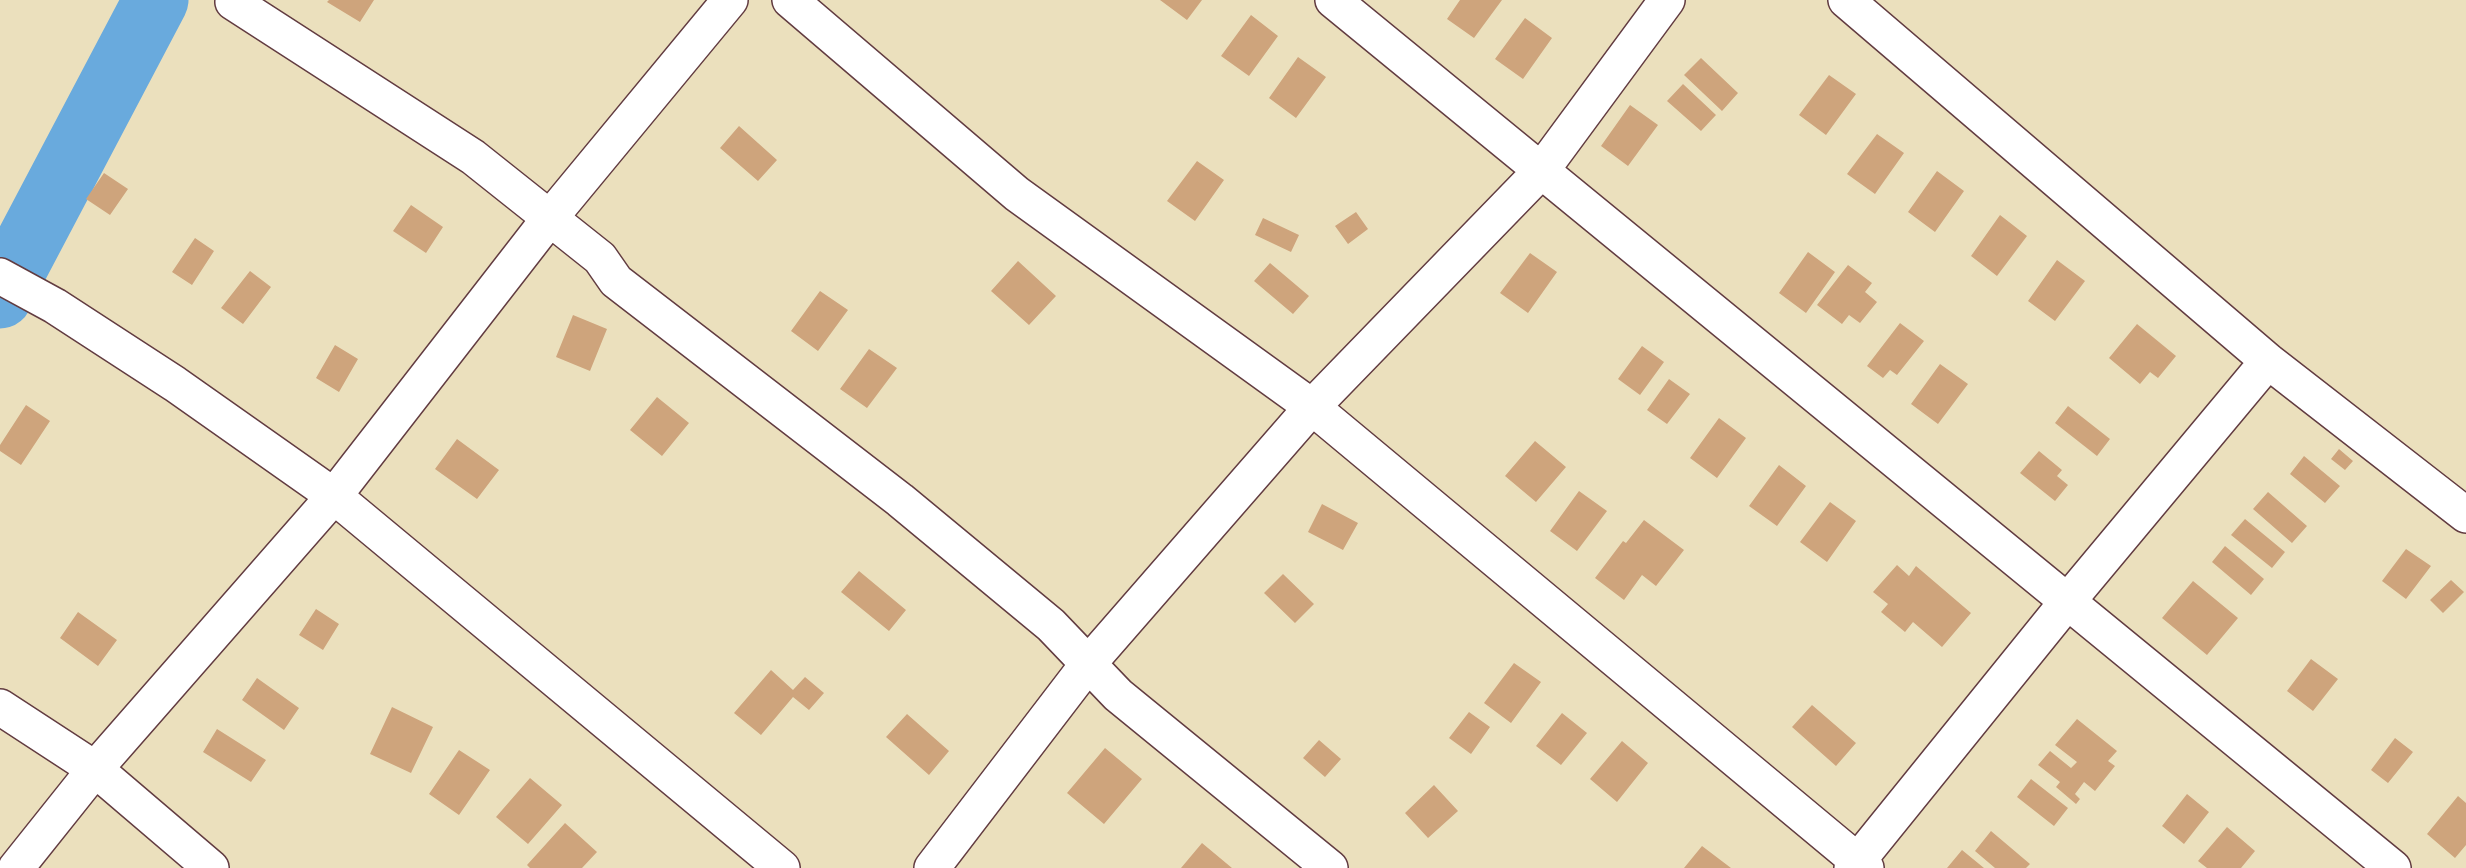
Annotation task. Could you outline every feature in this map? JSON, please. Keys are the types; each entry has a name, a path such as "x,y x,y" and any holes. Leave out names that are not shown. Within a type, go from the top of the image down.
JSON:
{"street":[{"path":"16,868 95,769 334,496 550,219 730,0"},
{"path":"790,0 1017,194 1311,407 1858,866 2067,602 2268,360"},
{"path":"1333,0 2393,868"},
{"path":"932,868 1088,664 1311,407 1541,171 1667,0"},
{"path":"1846,0 2268,360 2466,515"},
{"path":"233,2 472,157 600,258 616,281 900,500 1052,625 1118,695 1330,868"},
{"path":"0,276 55,306 175,384 334,496 782,868"},
{"path":"0,707 95,769 211,868"}],"building":[{"path":"374,0 360,22 327,2"},
{"path":"1160,0 1202,0 1187,20"},
{"path":"1460,0 1502,0 1474,38 1447,19"},
{"path":"1251,15 1278,36 1249,76 1221,56"},
{"path":"1525,18 1552,38 1523,79 1495,59"},
{"path":"1298,57 1326,77 1296,118 1269,98"},
{"path":"1701,58 1738,93 1722,111 1684,75"},
{"path":"1829,75 1856,94 1826,135 1799,115"},
{"path":"1683,84 1716,115 1701,131 1667,101"},
{"path":"1630,105 1658,125 1628,166 1601,146"},
{"path":"739,126 777,160 758,181 720,148"},
{"path":"1877,134 1904,153 1875,194 1847,174"},
{"path":"1197,161 1224,180 1195,221 1167,201"},
{"path":"1937,171 1964,191 1935,232 1908,212"},
{"path":"104,173 128,189 110,215 86,199"},
{"path":"411,205 443,227 426,253 393,231"},
{"path":"1356,212 1368,229 1348,244 1335,226"},
{"path":"2000,215 2027,236 1997,276 1971,256"},
{"path":"1263,218 1299,235 1291,252 1255,235"},
{"path":"195,238 214,251 192,285 172,272"},
{"path":"1808,252 1835,272 1806,313 1779,293"},
{"path":"1530,253 1557,272 1528,313 1500,293"},
{"path":"2057,260 2085,281 2055,321 2028,301"},
{"path":"1018,261 1056,296 1029,325 991,291"},
{"path":"1270,263 1309,296 1293,314 1254,281"},
{"path":"1848,265 1872,283 1865,292 1877,302 1860,323 1849,315 1842,324 1817,305"},
{"path":"250,271 271,287 243,324 221,308"},
{"path":"820,291 848,310 818,351 791,331"},
{"path":"573,315 607,329 590,371 556,357"},
{"path":"1900,323 1924,341 1897,375 1890,370 1883,378 1867,366"},
{"path":"2137,324 2176,356 2158,378 2150,372 2140,384 2109,358"},
{"path":"335,345 358,359 339,392 316,378"},
{"path":"1642,346 1664,362 1640,395 1618,379"},
{"path":"869,349 897,368 867,408 840,389"},
{"path":"1940,364 1968,384 1938,424 1911,404"},
{"path":"1669,379 1690,394 1667,424 1647,410"},
{"path":"657,397 689,423 662,456 630,430"},
{"path":"26,405 50,421 21,465 0,451 0,445"},
{"path":"2068,406 2110,439 2097,456 2055,423"},
{"path":"1719,418 1746,438 1717,478 1690,458"},
{"path":"457,439 499,470 477,499 435,469"},
{"path":"1535,441 1566,467 1536,502 1505,476"},
{"path":"2339,449 2353,461 2345,470 2331,459"},
{"path":"2039,451 2062,470 2057,476 2068,485 2055,501 2020,473"},
{"path":"2304,456 2340,486 2325,503 2290,474"},
{"path":"1779,465 1806,486 1777,526 1749,506"},
{"path":"1579,491 1607,511 1577,551 1550,531"},
{"path":"2268,492 2307,526 2292,543 2253,509"},
{"path":"1830,502 1856,521 1827,562 1800,542"},
{"path":"1322,504 1358,523 1343,550 1308,532"},
{"path":"2245,519 2285,552 2272,568 2231,535"},
{"path":"1644,520 1684,550 1656,586 1642,575 1624,600 1595,578 1623,541 1626,543"},
{"path":"2225,546 2264,579 2251,595 2212,562"},
{"path":"2406,549 2431,566 2406,599 2382,581"},
{"path":"1897,565 1909,576 1916,566 1971,613 1942,647 1913,622 1905,632 1881,612 1888,604 1873,592"},
{"path":"859,571 906,610 889,631 841,592"},
{"path":"1283,574 1314,604 1295,623 1264,593"},
{"path":"2451,580 2464,592 2443,613 2430,600"},
{"path":"2193,581 2238,618 2207,655 2162,618"},
{"path":"316,609 339,624 323,650 299,635"},
{"path":"78,612 117,640 98,666 60,638"},
{"path":"2311,659 2338,679 2313,711 2287,691"},
{"path":"1514,663 1541,682 1511,723 1484,703"},
{"path":"771,670 793,690 805,677 824,693 809,710 793,697 761,735 734,713"},
{"path":"257,678 299,708 284,730 242,700"},
{"path":"1812,705 1856,743 1836,766 1792,727"},
{"path":"392,707 433,727 411,773 370,754"},
{"path":"1469,712 1490,727 1471,754 1449,738"},
{"path":"1562,713 1587,733 1561,765 1536,746"},
{"path":"907,714 949,751 929,775 886,737"},
{"path":"2077,719 2117,751 2108,761 2115,766 2095,791 2084,782 2075,794 2080,799 2076,804 2056,787 2060,782 2038,765 2050,751 2071,768 2077,762 2055,745"},
{"path":"217,729 266,760 251,782 203,752"},
{"path":"2395,738 2413,752 2388,783 2371,770"},
{"path":"1319,740 1341,759 1325,777 1303,758"},
{"path":"1622,741 1648,763 1617,802 1590,779"},
{"path":"1105,748 1142,779 1104,824 1067,793"},
{"path":"459,750 490,770 459,815 429,794"},
{"path":"530,778 562,805 528,844 496,817"},
{"path":"2031,779 2068,808 2054,826 2017,797"},
{"path":"1434,785 1458,811 1428,838 1405,813"},
{"path":"2187,794 2209,812 2184,844 2162,826"},
{"path":"2458,796 2466,803 2466,845 2455,858 2427,834"},
{"path":"565,823 597,852 582,868 530,868 527,865"},
{"path":"2227,827 2255,851 2241,868 2207,868 2198,861"},
{"path":"1991,831 2030,864 2026,868 1995,868 1975,851"},
{"path":"1202,843 1232,868 1181,868"},
{"path":"1702,846 1731,868 1684,868"},
{"path":"1962,850 1984,868 1947,868"}],"waterway":[{"path":"0,296 156,0"}]}
